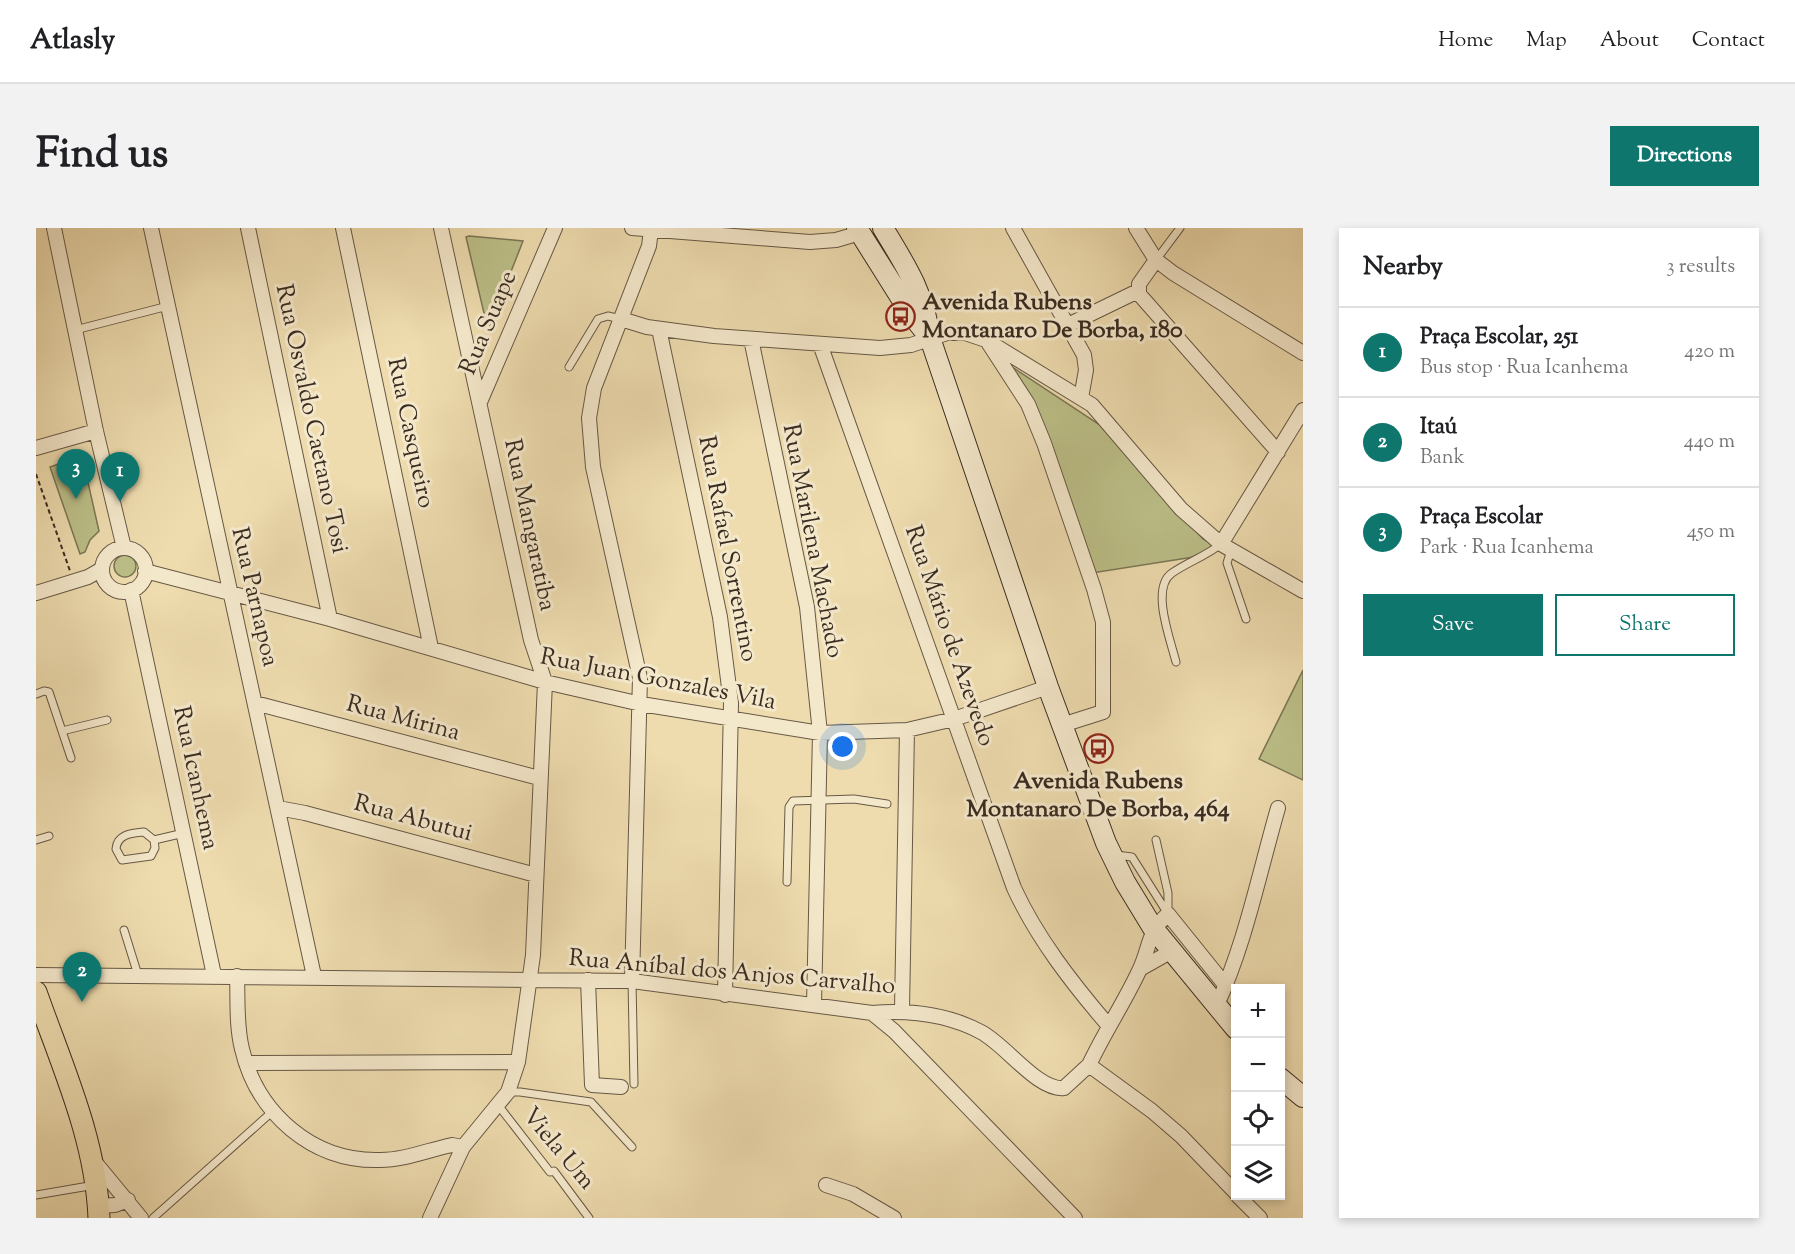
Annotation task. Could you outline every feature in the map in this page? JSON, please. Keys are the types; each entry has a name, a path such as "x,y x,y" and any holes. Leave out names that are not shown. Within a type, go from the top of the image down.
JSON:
{"main road":[{"path":"36,992 94,1161 98,1203"}],"street":[{"path":"54,228 96,430 124,548"},
{"name":"Rua Parnapoa","path":"151,228 314,976"},
{"name":"Rua Osvaldo Caetano Tosi","path":"248,228 330,619"},
{"name":"Rua Casqueiro","path":"343,228 431,648"},
{"name":"Rua Mangaratiba","path":"441,228 531,640 545,682 530,978 518,1062 508,1092"},
{"name":"Rua Suape","path":"479,404 555,228"},
{"path":"632,228 810,242 836,240 859,230 911,314 930,338"},
{"path":"882,228 917,286 926,307 930,338 1048,687 1113,857 1153,928 1231,1024"},
{"path":"1013,228 1086,360 1081,398"},
{"path":"1136,228 1156,260 1182,279 1303,352"},
{"path":"632,981 640,678 590,441 589,418 594,388 649,246 651,230"},
{"path":"1068,325 1138,291 1142,278 1156,260"},
{"path":"1138,291 1278,452"},
{"path":"621,319 659,329 820,344 897,348 948,333 965,333 986,340 1081,398 1099,413 1182,509 1226,547 1303,591"},
{"name":"Rua Rafael Sorrentino","path":"659,329 720,617 733,720 725,995"},
{"name":"Rua Marilena Machado","path":"751,339 807,607 820,733 814,1005"},
{"path":"986,340 1028,404 1035,419 1086,563 1103,622 1103,712 1062,725"},
{"name":"Rua Mário de Azevedo","path":"820,344 1014,888 1029,921 1084,997 1108,1025"},
{"path":"1226,547 1303,410"},
{"path":"36,448 96,430"},
{"path":"124,548 140,555 148,576 131,590 117,590 104,576 111,552 124,548"},
{"path":"36,593 88,577 104,576"},
{"name":"Rua Juan Gonzales Vila","path":"148,576 330,619 545,682 641,704 820,733 907,730 954,719 1048,687"},
{"name":"Rua Icanhema","path":"131,590 214,975"},
{"name":"Rua Mirina","path":"255,703 539,778"},
{"path":"902,1010 907,730"},
{"name":"Rua Abutui","path":"278,808 305,813 536,875"},
{"path":"1216,1007 1226,986 1278,808"},
{"path":"1226,986 1168,914 1153,928 1140,969 1108,1025 1089,1065 1174,1130 1231,1188"},
{"path":"1140,969 1172,951"},
{"name":"Rua Aníbal dos Anjos Carvalho","path":"36,975 530,978 632,981 872,1013 902,1010 956,1022 982,1032 998,1042 1051,1088 1064,1088 1089,1065"},
{"path":"237,976 238,1030 246,1063 261,1099 291,1130 307,1141 337,1154 362,1159 401,1158 452,1145 463,1147"},
{"path":"588,980 592,1085 628,1086"},
{"path":"872,1013 894,1031 1075,1218"},
{"path":"246,1063 518,1062"},
{"path":"1285,1081 1303,1097"},
{"path":"430,1218 463,1147 508,1092"},
{"path":"94,1161 141,1218"},
{"path":"826,1185 853,1194 894,1218"},
{"path":"98,1203 115,1205 128,1200"},
{"path":"1243,1200 1260,1218"}],"lane":[{"path":"1156,260 1180,228"},
{"path":"75,330 168,306"},
{"path":"569,367 598,319 608,316 621,319"},
{"path":"1176,662 1161,599 1162,585 1170,573 1226,547 1227,563 1246,620"},
{"path":"36,694 49,692 71,758"},
{"path":"62,731 107,720"},
{"path":"787,882 789,807 793,801 819,798 854,799 887,804"},
{"path":"144,832 154,840 155,848 151,856 122,860 118,855 116,844 123,836 144,832"},
{"path":"154,840 184,833"},
{"path":"36,840 49,836"},
{"path":"1156,840 1168,893 1168,914"},
{"path":"1113,857 1117,854 1132,857 1168,914"},
{"path":"124,930 138,975"},
{"path":"628,1086 632,981"},
{"path":"508,1092 591,1102 632,1147"},
{"name":"Viela Um","path":"497,1105 535,1155 550,1172 554,1171 590,1218"},
{"path":"153,1218 273,1111"},
{"path":"36,1194 98,1203"}],"path":[{"path":"36,474 73,581"}],"green space":[{"path":"466,237 523,241 488,330"},
{"path":"1003,361 1100,425 1203,539 1216,546 1200,556 1092,573"},
{"path":"82,456 99,531 90,540 85,552 80,554 50,467"},
{"path":"125,555 135,562 136,566 129,576 125,577 115,570 114,566 121,556"},
{"path":"1303,670 1303,780 1259,759"}],"place":[{"name":"Avenida Rubens Montanaro De Borba, 180","path":"901,317"},
{"name":"Praça Escolar","path":"76,499"},
{"name":"Praça Escolar, 251","path":"120,502"},
{"name":"Avenida Rubens Montanaro De Borba, 464","path":"1098,749"},
{"name":"Itaú","path":"82,1002"}]}
